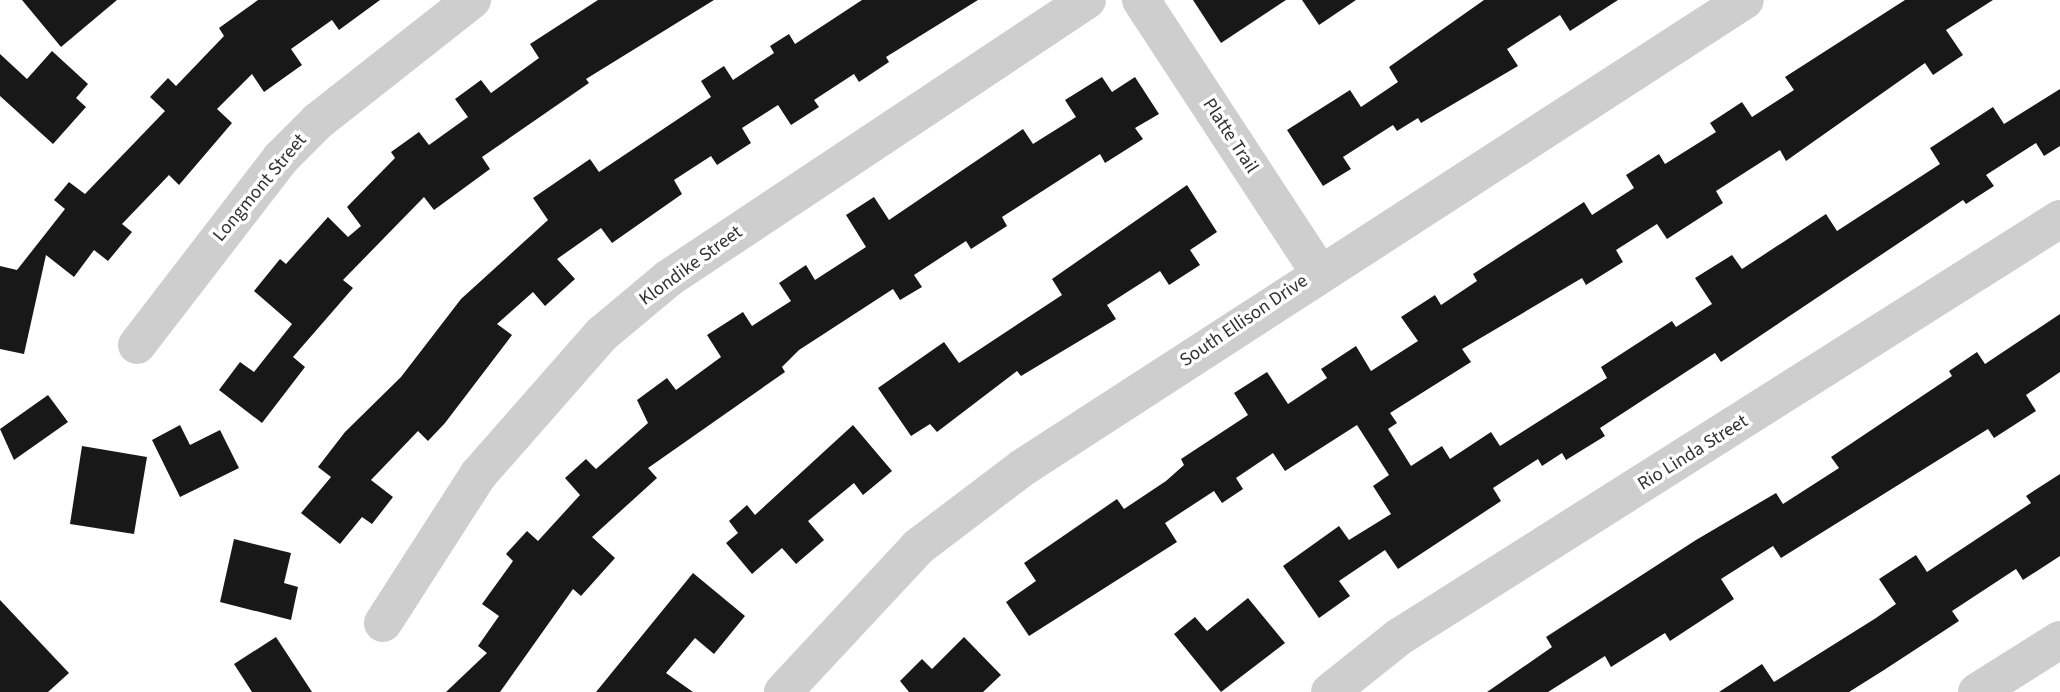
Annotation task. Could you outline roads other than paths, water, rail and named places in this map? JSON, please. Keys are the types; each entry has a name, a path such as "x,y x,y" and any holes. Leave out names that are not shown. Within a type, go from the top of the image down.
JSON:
{"street":[{"name":"Longmont Street","path":"137,345 280,159 318,121 472,0"},
{"name":"Klondike Street","path":"383,623 478,475 602,334 669,278 1087,0"},
{"name":"Platte Trail","path":"1141,0 1319,272"},
{"name":"South Ellison Drive","path":"783,692 918,547 1022,468 1319,272 1745,0"},
{"name":"Rio Linda Street","path":"1330,692 1399,638 2060,219"},
{"path":"1977,692 2060,640"}]}
